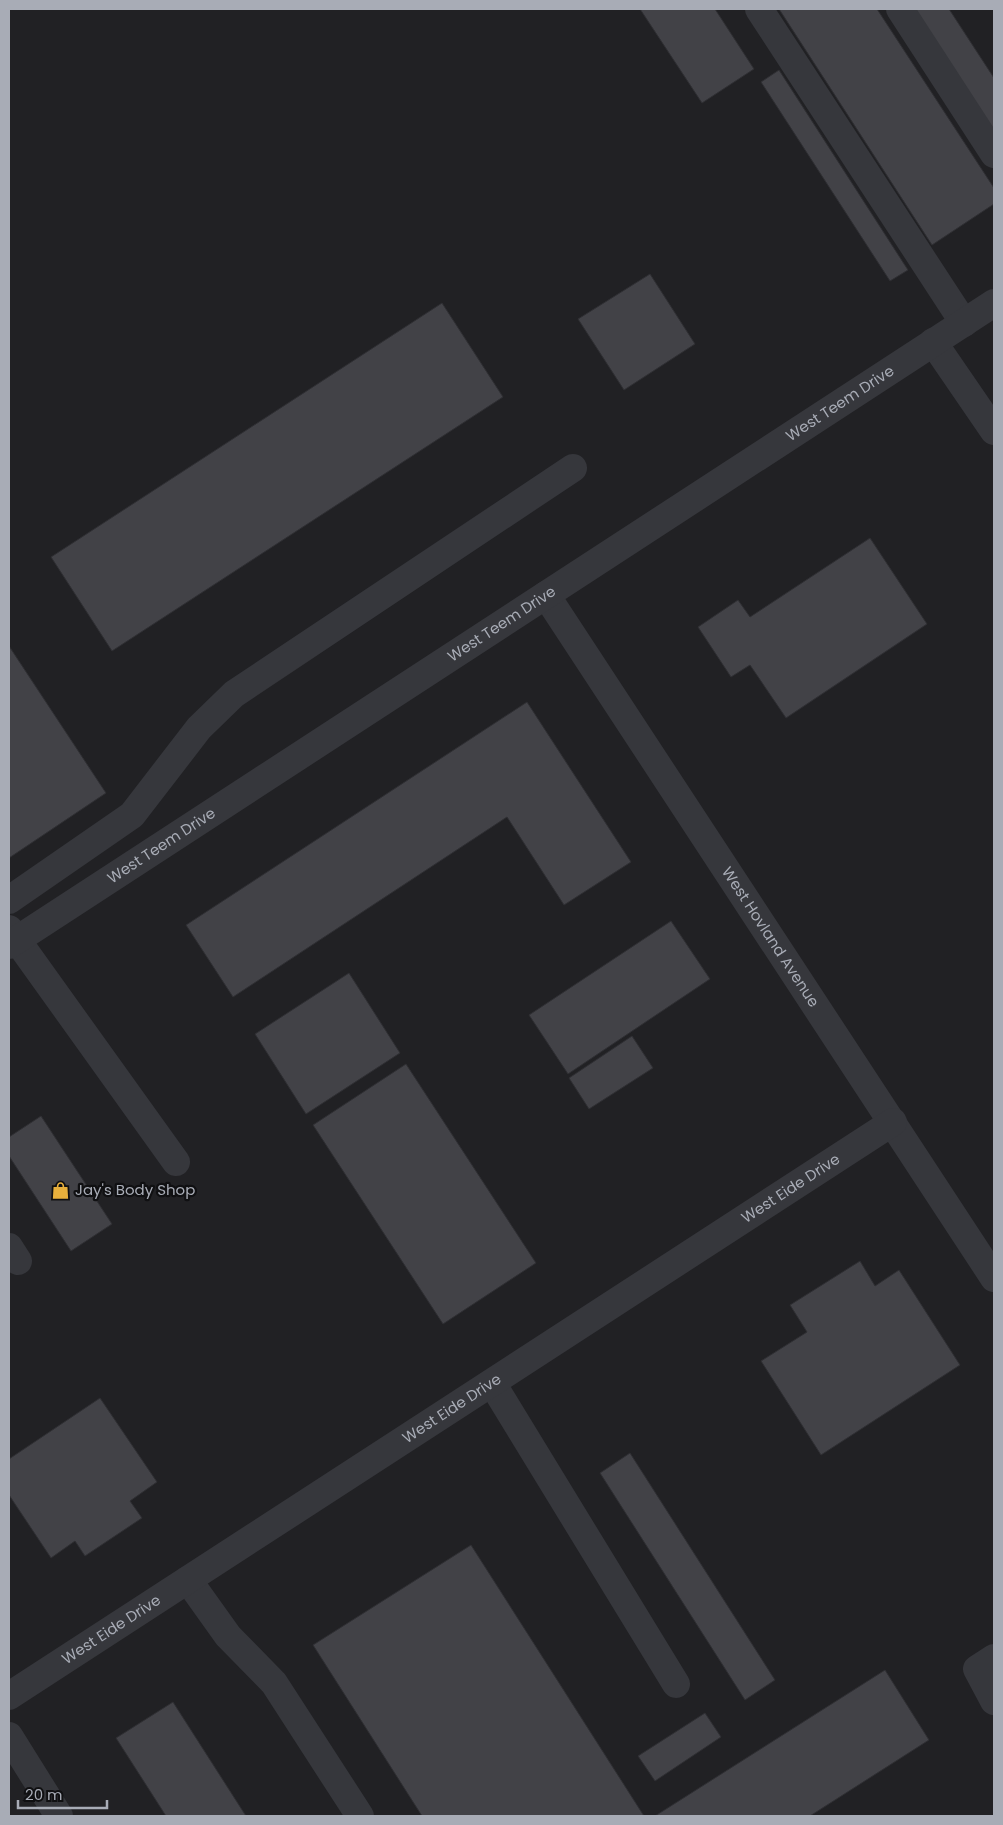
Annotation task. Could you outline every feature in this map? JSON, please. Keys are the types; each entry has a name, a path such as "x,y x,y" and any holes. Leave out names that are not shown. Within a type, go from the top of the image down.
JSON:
{"street":[{"path":"759,9 964,323"},
{"path":"900,9 994,154"},
{"name":"West Teem Drive","path":"11,938 152,850 994,303"},
{"path":"933,342 991,420"},
{"path":"9,900 132,815 199,728 234,694 573,468"},
{"name":"West Hovland Avenue","path":"546,595 994,1278"},
{"path":"132,815 152,850"},
{"path":"11,938 176,1162"},
{"name":"West Eide Drive","path":"9,1696 893,1122"},
{"path":"492,1383 676,1684"},
{"path":"188,1580 228,1636 274,1683 360,1816"},
{"path":"994,1658 977,1669 994,1701"},
{"path":"9,1736 59,1816"}],"shaded area":[{"path":"9,9 994,9 994,1816 9,1816"}],"building":[{"path":"640,9 715,9 754,69 702,103"},
{"path":"779,9 877,9 994,188 994,204 932,245"},
{"path":"915,9 949,9 994,78 994,131"},
{"path":"779,70 908,270 890,281 761,82"},
{"path":"650,274 695,344 624,390 578,319"},
{"path":"442,303 503,397 112,651 51,557"},
{"path":"870,538 927,624 786,718 750,665 731,677 698,627 738,600 750,617"},
{"path":"9,646 106,793 9,858"},
{"path":"527,702 631,862 564,905 507,817 233,997 186,925"},
{"path":"671,921 710,979 568,1074 529,1015"},
{"path":"349,973 400,1053 306,1114 255,1034"},
{"path":"632,1036 653,1068 589,1109 569,1078"},
{"path":"406,1064 536,1263 443,1324 313,1125"},
{"name":"Jay's Body Shop","path":"41,1116 112,1224 71,1251 9,1156 9,1137"},
{"path":"860,1261 875,1286 899,1270 960,1365 821,1455 761,1361 807,1332 790,1305"},
{"path":"100,1398 157,1482 130,1501 142,1518 85,1556 75,1541 51,1558 9,1495 9,1459"},
{"path":"630,1453 775,1680 745,1700 600,1473"},
{"path":"471,1545 644,1816 422,1816 313,1645"},
{"path":"885,1670 929,1740 810,1816 655,1816"},
{"path":"173,1702 246,1816 166,1816 116,1738"},
{"path":"705,1713 721,1737 655,1781 638,1756"}],"place":[{"name":"Jay's Body Shop","path":"61,1190"}]}
